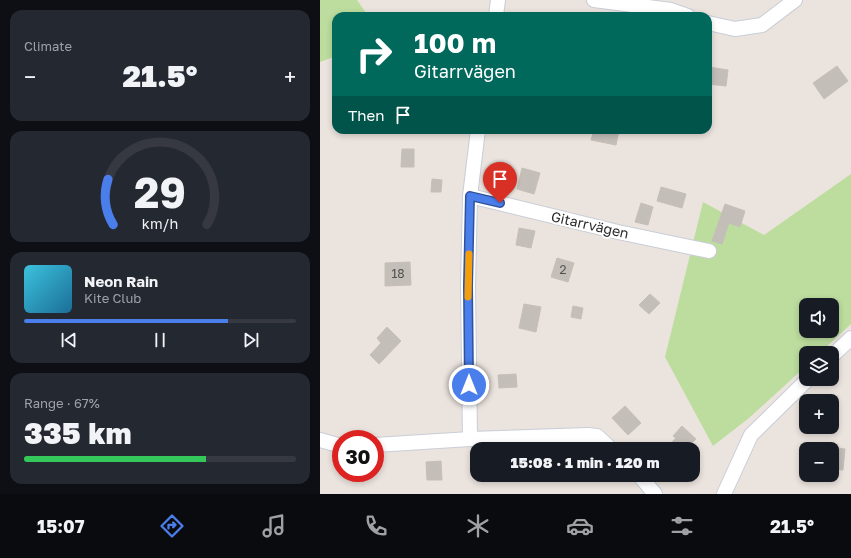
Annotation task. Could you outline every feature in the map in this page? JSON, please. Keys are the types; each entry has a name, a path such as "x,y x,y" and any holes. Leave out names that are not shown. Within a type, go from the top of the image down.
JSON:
{"street":[{"path":"496,12 498,0"},
{"path":"594,0 676,12"},
{"path":"712,24 735,29 762,25 795,0"},
{"path":"470,439 468,286 470,196 478,134"},
{"name":"Gitarrvägen","path":"470,196 618,232 709,251"},
{"path":"839,349 851,338"},
{"path":"724,494 751,434 801,386"},
{"path":"384,444 470,439 588,435 597,436 603,442"},
{"path":"320,440 332,443"},
{"path":"645,482 655,494"}],"green space":[{"path":"320,0 357,0 365,12 332,12 332,58 320,62"},
{"path":"851,174 851,324 839,335 839,298 799,298 799,338 836,338 827,346 799,346 799,372 749,418 713,446 665,357 703,202 764,235"}],"building":[{"path":"837,66 848,81 824,99 813,83"},
{"path":"712,67 728,70 726,86 712,84"},
{"path":"593,134 618,134 616,145 591,140"},
{"path":"402,149 414,149 414,167 401,167"},
{"path":"522,168 540,173 534,194 517,189"},
{"path":"432,179 442,180 441,192 431,192"},
{"path":"661,187 686,194 682,208 657,201"},
{"path":"641,203 653,207 648,225 635,222"},
{"path":"725,204 745,211 740,227 729,223 722,244 712,241"},
{"path":"519,228 535,231 531,248 516,245"},
{"path":"557,258 574,263 568,282 551,277"},
{"path":"410,262 411,285 385,286 385,263"},
{"path":"650,294 660,303 649,314 639,305"},
{"path":"524,304 541,307 536,332 519,328"},
{"path":"573,306 583,308 581,319 571,317"},
{"path":"387,327 401,341 379,364 370,355 381,343 377,338"},
{"path":"516,374 517,387 499,388 498,375"},
{"path":"625,406 641,423 628,435 612,418"},
{"path":"682,426 696,439 693,442 672,442 676,438 673,436"},
{"path":"839,448 845,449 843,470 839,470"},
{"path":"441,461 442,480 427,480 426,462"}],"slow traffic":[{"path":"468,297 469,254"}],"route":[{"path":"469,385 468,286 470,196 500,203"}]}
